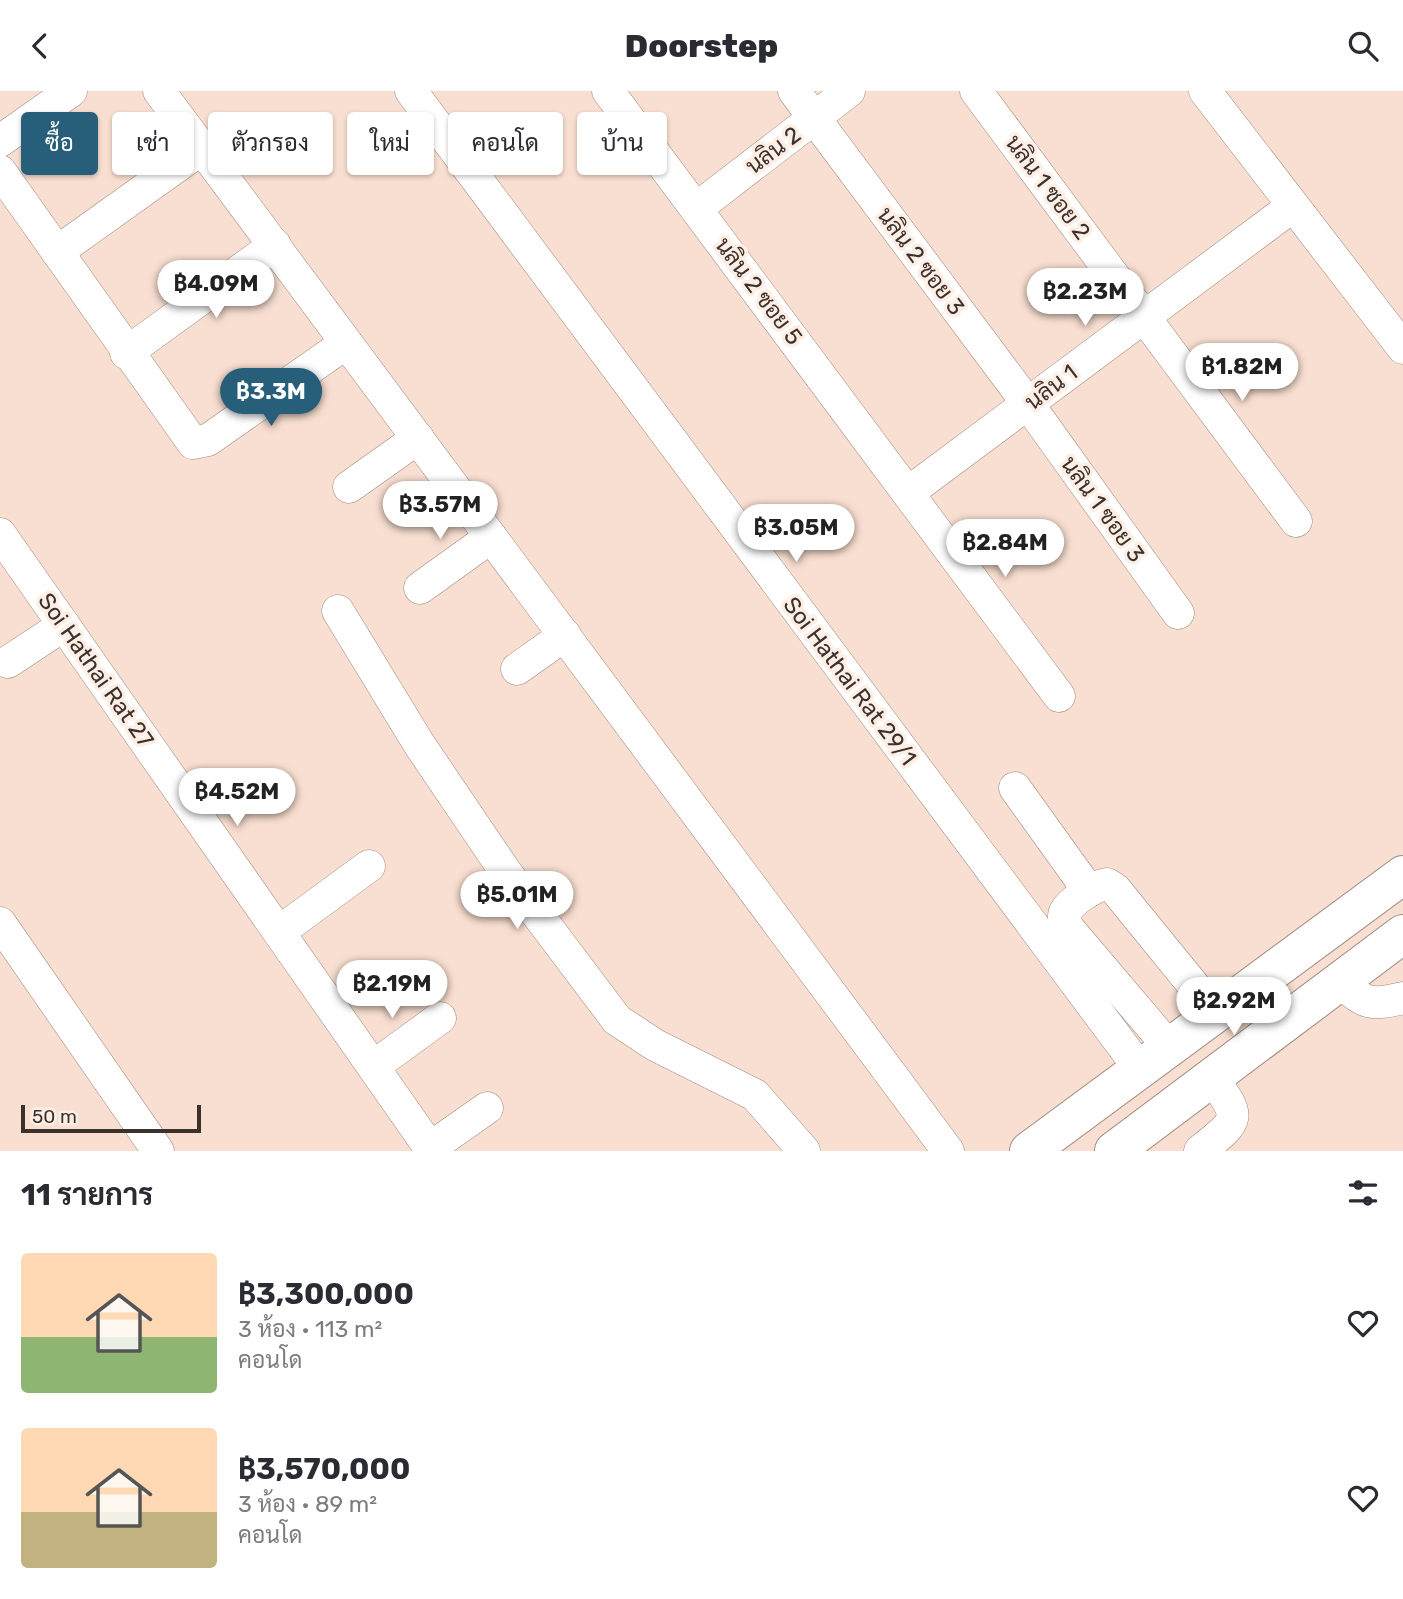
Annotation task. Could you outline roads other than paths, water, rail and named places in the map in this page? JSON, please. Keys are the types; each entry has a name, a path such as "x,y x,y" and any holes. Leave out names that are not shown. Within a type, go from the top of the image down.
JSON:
{"main road":[{"path":"1029,1151 1403,875"},
{"path":"1115,1151 1403,934"}],"street":[{"path":"0,141 71,91"},
{"path":"159,91 948,1151"},
{"name":"Soi Hathai Rat 29/1","path":"411,91 1154,1058"},
{"name":"นลิน 2 ซอย 5","path":"608,91 1059,696"},
{"name":"นลิน 2 ซอย 3","path":"794,91 1027,404"},
{"name":"นลิน 2","path":"696,208 849,91"},
{"name":"นลิน 1 ซอย 2","path":"976,91 1296,521"},
{"path":"1205,91 1403,348"},
{"path":"57,252 201,149"},
{"path":"0,171 189,441 200,444 346,342"},
{"name":"นลิน 1","path":"909,492 1293,206"},
{"path":"126,352 275,245"},
{"name":"นลิน 1 ซอย 3","path":"1027,404 1178,613"},
{"path":"349,487 418,438"},
{"name":"Soi Hathai Rat 27","path":"0,534 431,1149"},
{"path":"420,588 491,537"},
{"path":"338,611 419,744 507,874 617,1020 655,1045 755,1095 788,1146"},
{"path":"8,662 64,625"},
{"path":"517,669 565,635"},
{"path":"1015,788 1089,891"},
{"path":"279,932 369,866"},
{"path":"1154,1058 1064,918 1066,911 1089,891 1107,884 1115,889 1216,1013"},
{"path":"0,923 158,1151"},
{"path":"1340,981 1358,998 1368,1003 1403,998"},
{"path":"374,1066 440,1018"},
{"path":"1200,1151 1233,1120 1233,1107 1212,1078"},
{"path":"431,1149 487,1108"}]}
